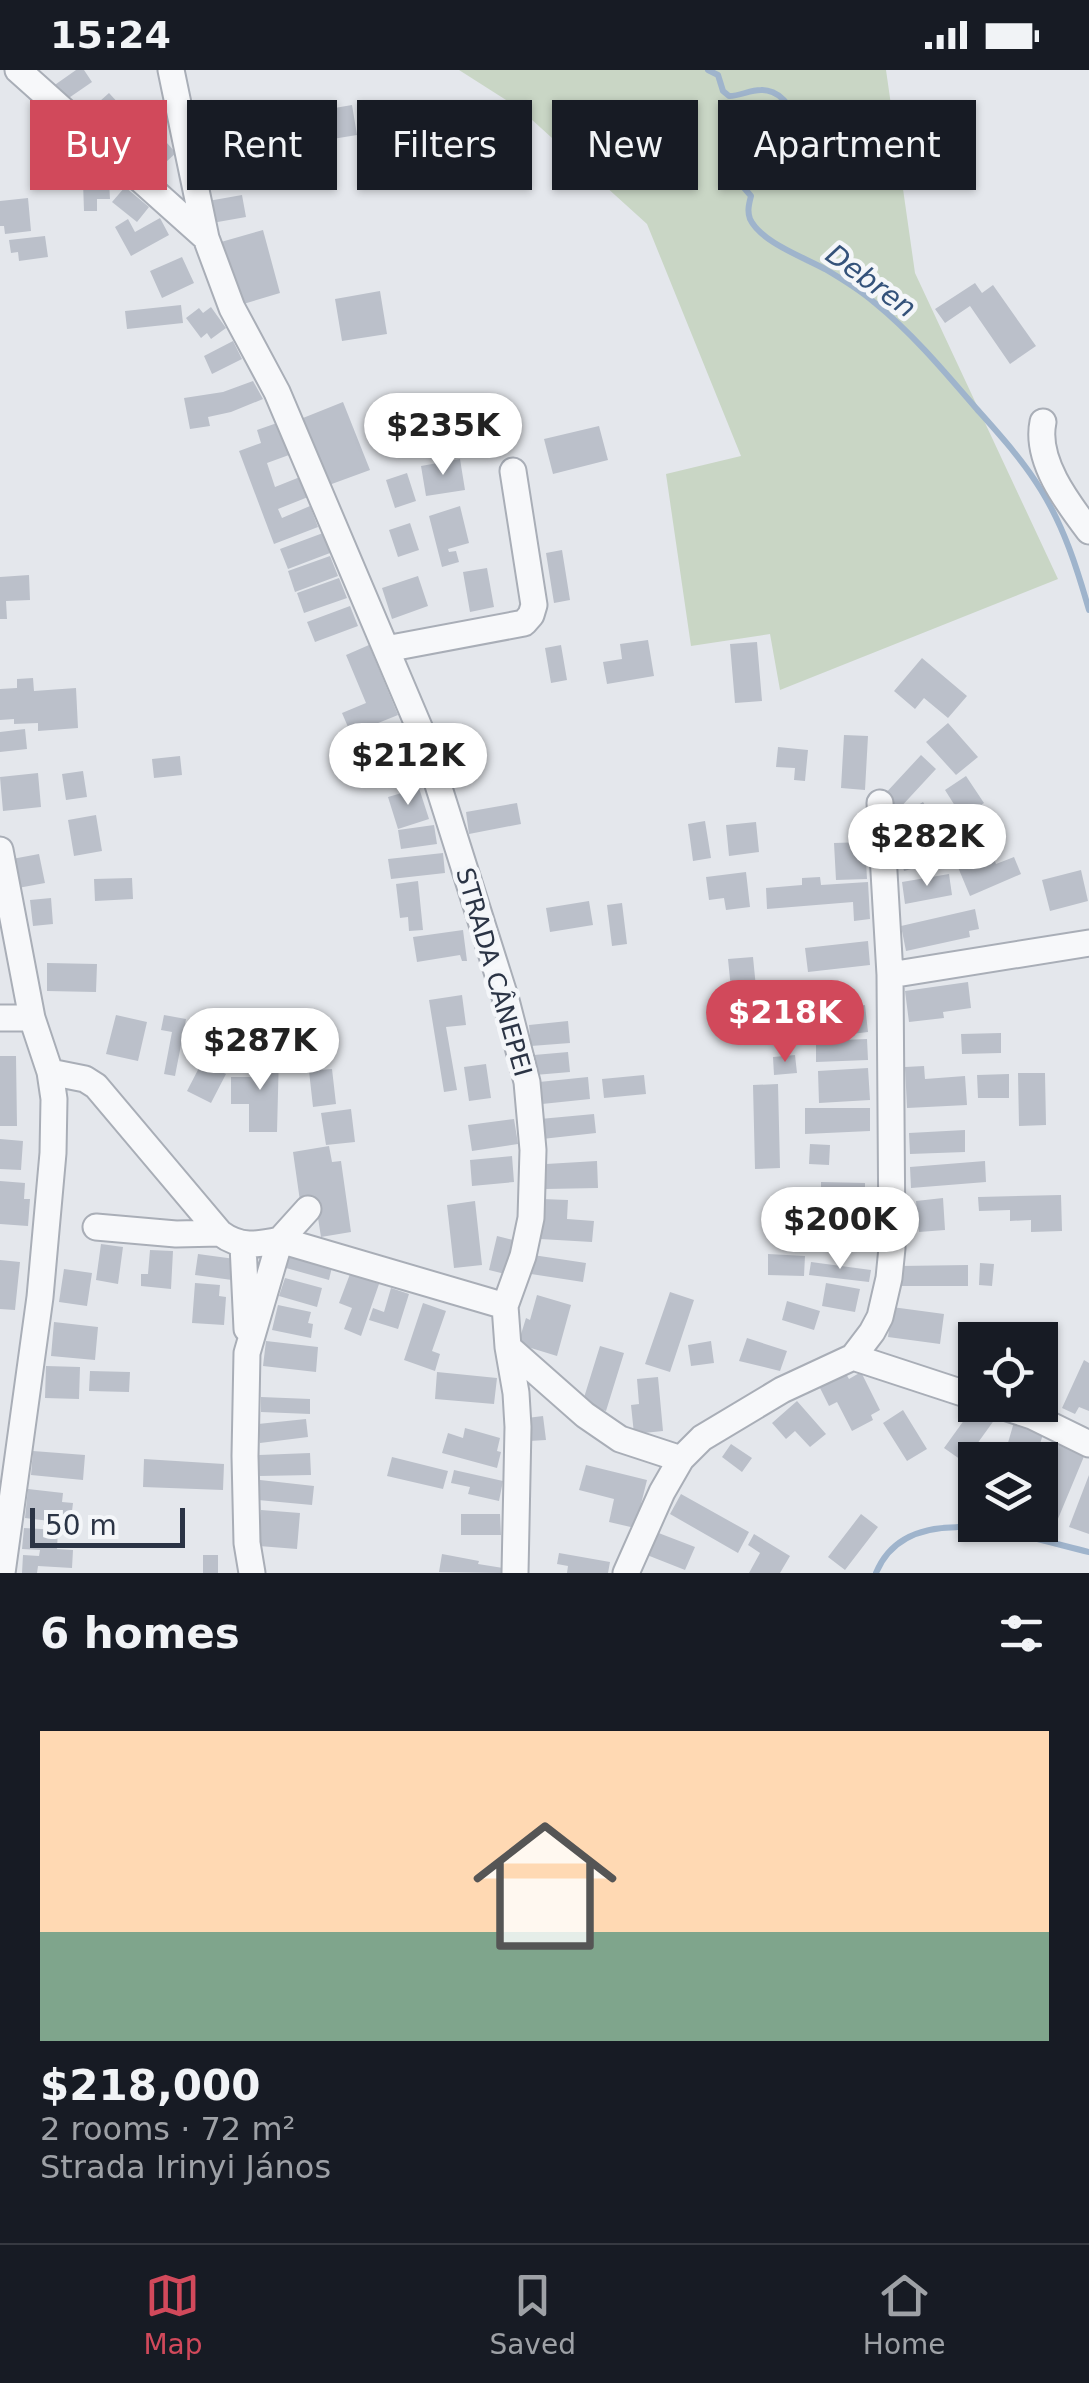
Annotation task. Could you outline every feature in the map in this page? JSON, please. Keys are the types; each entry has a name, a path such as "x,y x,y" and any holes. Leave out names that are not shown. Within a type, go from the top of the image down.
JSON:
{"street":[{"name":"STRADA CÂNEPEI","path":"18,70 206,238"},
{"name":"STRADA CÂNEPEI","path":"171,70 206,238 232,308 277,392 422,734 506,1000 526,1082 533,1150 531,1218 523,1256 505,1306 518,1427 515,1573"},
{"path":"1043,422 1040,434 1047,462 1089,531"},
{"path":"386,649 524,623 531,615 534,605 513,471"},
{"path":"626,1573 681,1459 725,1422 853,1356 880,1317 892,1248 890,975 880,803"},
{"path":"0,850 32,1018 50,1072 54,1099 43,1261 2,1573"},
{"path":"890,975 1089,943"},
{"path":"0,1018 32,1018"},
{"path":"50,1072 85,1079 96,1086 231,1239 248,1353 245,1456 247,1543 252,1573"},
{"path":"248,1353 280,1240 308,1208"},
{"path":"96,1227 231,1239 252,1246 280,1240 505,1306"},
{"path":"508,1347 584,1416 620,1439 681,1459"},
{"path":"853,1356 958,1392"},
{"path":"1044,1422 1089,1444"}],"green space":[{"path":"459,70 886,70 890,100 718,100 718,190 903,190 915,273 1058,579 780,690 770,634 691,646 666,474 741,456 647,224 609,190 698,190 698,100 552,100 552,138 532,120 532,100 506,100"}],"building":[{"path":"76,70 84,70 92,82 66,100 57,100 49,89"},
{"path":"352,105 357,135 337,138 337,108"},
{"path":"167,143 176,153 167,161"},
{"path":"83,190 110,190 110,199 97,199 97,211 84,211"},
{"path":"122,190 129,190 149,207 137,222 112,202"},
{"path":"242,195 246,217 212,223 208,201"},
{"path":"28,198 31,231 5,234 4,226 0,226 0,201"},
{"path":"160,218 169,235 131,256 115,227 128,219 135,232"},
{"path":"263,230 280,293 240,305 221,242"},
{"path":"45,236 48,257 19,261 18,252 11,253 9,240"},
{"path":"182,257 194,283 162,298 150,271"},
{"path":"975,283 982,293 993,285 1036,346 1010,364 970,306 945,323 935,309"},
{"path":"380,291 387,334 342,341 335,299"},
{"path":"181,305 183,323 127,329 125,311"},
{"path":"211,307 226,328 211,339 207,333 201,338 186,318 199,308 203,313"},
{"path":"233,341 242,359 212,374 204,356"},
{"path":"253,381 263,399 208,417 210,426 190,429 184,398 223,392"},
{"path":"343,402 370,470 329,485 303,418"},
{"path":"277,423 289,455 267,463 275,487 300,477 308,497 278,509 282,518 310,506 318,527 274,544 239,451 261,443 257,430"},
{"path":"599,426 608,460 553,474 544,439"},
{"path":"460,459 465,490 426,496 421,466"},
{"path":"407,473 416,501 395,508 386,480"},
{"path":"460,506 469,543 448,549 456,551 459,562 442,567 429,516"},
{"path":"410,523 419,550 398,557 389,530"},
{"path":"323,533 330,553 288,569 280,549"},
{"path":"562,550 570,600 554,603 546,553"},
{"path":"330,556 338,576 295,592 288,571"},
{"path":"487,568 494,607 470,612 463,572"},
{"path":"29,575 30,600 6,601 7,619 0,619 0,577"},
{"path":"418,576 428,606 392,619 382,588"},
{"path":"339,578 347,598 304,613 297,593"},
{"path":"350,606 358,626 315,642 307,622"},
{"path":"648,640 654,676 607,684 603,662 622,659 620,644"},
{"path":"757,642 762,701 735,703 730,644"},
{"path":"369,645 398,715 351,734 342,713 366,703 346,655"},
{"path":"561,645 567,680 551,683 545,648"},
{"path":"922,658 967,696 948,718 924,698 915,709 894,691"},
{"path":"33,678 34,691 76,688 78,728 38,731 38,723 0,720 0,689 17,688 17,679"},
{"path":"948,723 978,757 956,775 926,742"},
{"path":"25,729 27,749 0,752 0,732"},
{"path":"403,735 413,763 396,770 386,742"},
{"path":"844,735 868,736 865,790 841,788"},
{"path":"778,747 808,750 805,781 794,780 795,768 776,767"},
{"path":"921,755 936,769 898,810 883,796"},
{"path":"180,756 182,775 154,778 152,759"},
{"path":"83,771 87,797 66,800 62,774"},
{"path":"38,773 41,807 3,811 0,777"},
{"path":"966,776 984,803 962,817 945,790"},
{"path":"419,788 429,819 398,829 388,797"},
{"path":"923,802 935,821 908,836 897,818"},
{"path":"517,803 521,824 469,834 466,812"},
{"path":"96,815 102,851 74,856 68,820"},
{"path":"705,821 711,858 693,861 688,824"},
{"path":"756,822 759,852 729,856 726,825"},
{"path":"434,825 437,844 401,849 398,830"},
{"path":"938,840 943,860 904,871 899,851"},
{"path":"865,842 867,879 836,880 834,843"},
{"path":"989,846 996,864 1014,857 1021,874 970,896 952,853 966,847 969,854"},
{"path":"443,853 445,873 391,879 388,859"},
{"path":"39,854 45,883 18,888 12,859"},
{"path":"1081,870 1088,901 1050,911 1042,880"},
{"path":"746,872 750,907 726,910 724,898 709,900 706,877"},
{"path":"949,874 952,895 905,904 902,882"},
{"path":"820,877 821,885 868,882 870,919 854,921 853,902 767,909 766,888 802,885 802,878"},
{"path":"132,878 133,899 95,901 94,879"},
{"path":"418,881 423,930 409,931 408,917 400,918 396,884"},
{"path":"51,898 53,924 33,926 30,900"},
{"path":"589,901 593,925 550,932 546,908"},
{"path":"622,903 627,944 612,946 607,905"},
{"path":"975,909 979,929 969,931 970,937 906,951 901,926"},
{"path":"463,930 467,961 462,961 460,955 417,962 413,937"},
{"path":"868,941 870,965 808,972 805,948"},
{"path":"753,957 758,1008 733,1010 728,959"},
{"path":"47,963 97,964 96,992 47,991"},
{"path":"968,982 971,1008 943,1012 944,1018 909,1022 905,991"},
{"path":"462,995 466,1025 446,1027 457,1090 444,1092 429,1000"},
{"path":"865,1005 868,1032 835,1036 832,1009"},
{"path":"116,1015 147,1022 138,1061 106,1054"},
{"path":"164,1015 186,1019 175,1076 164,1074 172,1032 161,1030"},
{"path":"568,1021 570,1043 531,1046 529,1025"},
{"path":"1001,1033 1001,1053 962,1054 961,1034"},
{"path":"867,1039 868,1060 816,1062 816,1041"},
{"path":"568,1052 570,1072 535,1075 534,1055"},
{"path":"252,1054 279,1054 277,1132 249,1132 249,1104 231,1104 231,1077 252,1077"},
{"path":"795,1055 797,1073 774,1075 773,1057"},
{"path":"0,1056 16,1056 17,1126 0,1126"},
{"path":"202,1062 226,1074 211,1103 187,1091"},
{"path":"486,1064 491,1098 469,1101 464,1067"},
{"path":"924,1066 925,1079 965,1076 967,1105 907,1108 905,1067"},
{"path":"868,1068 870,1100 819,1103 818,1071"},
{"path":"332,1069 336,1104 313,1107 309,1071"},
{"path":"1018,1073 1045,1073 1046,1125 1019,1126"},
{"path":"1009,1074 1009,1098 978,1098 977,1075"},
{"path":"644,1075 646,1094 604,1098 602,1079"},
{"path":"588,1077 590,1099 542,1104 539,1082"},
{"path":"778,1084 780,1168 755,1169 753,1085"},
{"path":"805,1108 870,1108 870,1131 805,1134"},
{"path":"351,1109 355,1142 326,1145 321,1113"},
{"path":"594,1114 596,1133 542,1139 540,1119"},
{"path":"514,1119 518,1144 472,1151 468,1125"},
{"path":"965,1130 965,1152 910,1154 909,1133"},
{"path":"0,1139 23,1141 21,1170 0,1169"},
{"path":"810,1144 830,1145 829,1165 809,1164"},
{"path":"329,1146 332,1162 341,1161 351,1232 321,1237 315,1199 300,1201 293,1152"},
{"path":"512,1156 514,1182 472,1186 470,1160"},
{"path":"597,1161 598,1188 546,1189 546,1164"},
{"path":"985,1161 986,1182 911,1188 910,1167"},
{"path":"0,1181 25,1183 24,1199 30,1199 28,1226 0,1224"},
{"path":"821,1182 865,1183 865,1204 821,1207"},
{"path":"1061,1195 1062,1231 1031,1232 1031,1220 1010,1221 1010,1210 979,1211 978,1197"},
{"path":"943,1198 945,1230 919,1232 916,1201"},
{"path":"542,1199 568,1200 567,1219 594,1221 592,1242 540,1239"},
{"path":"475,1201 482,1265 454,1268 447,1205"},
{"path":"497,1236 513,1240 505,1274 489,1270"},
{"path":"101,1244 123,1247 118,1284 96,1280"},
{"path":"150,1250 173,1251 171,1289 141,1286 141,1274 148,1274"},
{"path":"198,1254 235,1259 232,1280 195,1275"},
{"path":"768,1254 805,1256 804,1276 768,1275"},
{"path":"533,1255 586,1263 583,1282 531,1274"},
{"path":"290,1256 332,1267 329,1280 286,1268"},
{"path":"0,1260 20,1262 15,1310 0,1309"},
{"path":"811,1262 871,1270 869,1282 809,1275"},
{"path":"980,1263 994,1264 992,1286 979,1285"},
{"path":"968,1265 968,1286 900,1286 900,1266"},
{"path":"64,1269 92,1273 87,1306 59,1302"},
{"path":"350,1274 379,1284 361,1336 344,1329 352,1308 339,1303"},
{"path":"285,1278 322,1288 317,1307 279,1296"},
{"path":"195,1283 220,1285 219,1296 226,1297 224,1325 192,1323"},
{"path":"826,1283 860,1289 855,1312 822,1306"},
{"path":"391,1288 409,1294 398,1329 369,1320 373,1308 384,1312"},
{"path":"670,1292 694,1300 670,1372 645,1364"},
{"path":"537,1295 571,1305 557,1356 518,1344"},
{"path":"787,1301 820,1311 814,1330 782,1320"},
{"path":"423,1303 446,1311 432,1351 440,1354 435,1371 404,1360"},
{"path":"278,1305 311,1312 311,1338 272,1330"},
{"path":"892,1307 944,1314 940,1344 888,1337"},
{"path":"54,1322 98,1327 95,1360 51,1356"},
{"path":"747,1338 787,1351 780,1371 739,1361"},
{"path":"266,1341 318,1347 316,1372 263,1366"},
{"path":"711,1341 714,1363 691,1366 688,1345"},
{"path":"600,1346 624,1353 606,1411 582,1404"},
{"path":"1084,1360 1089,1363 1089,1411 1079,1407 1075,1414 1062,1408"},
{"path":"46,1366 80,1367 79,1399 45,1398"},
{"path":"90,1371 130,1372 129,1392 89,1391"},
{"path":"437,1372 497,1378 494,1404 435,1399"},
{"path":"845,1372 849,1379 861,1372 880,1410 871,1415 873,1420 852,1431 837,1402 829,1406 819,1386"},
{"path":"658,1377 663,1431 634,1434 631,1405 639,1404 637,1379"},
{"path":"261,1397 310,1399 310,1414 261,1412"},
{"path":"797,1401 826,1434 810,1447 795,1431 786,1439 772,1423"},
{"path":"903,1410 927,1449 907,1461 883,1423"},
{"path":"543,1416 546,1440 529,1441 527,1418"},
{"path":"306,1419 308,1437 260,1443 258,1424"},
{"path":"963,1422 993,1422 978,1442 958,1442 958,1458 944,1448"},
{"path":"1014,1422 1044,1431 1041,1442 1008,1442"},
{"path":"465,1428 500,1438 497,1468 442,1453 448,1433 463,1438"},
{"path":"1058,1442 1085,1454 1058,1519"},
{"path":"731,1444 752,1458 742,1472 722,1457"},
{"path":"33,1451 85,1455 83,1480 31,1475"},
{"path":"310,1453 311,1475 259,1476 259,1455"},
{"path":"392,1457 448,1471 443,1489 387,1476"},
{"path":"144,1459 224,1464 223,1490 143,1487"},
{"path":"586,1465 647,1480 635,1528 609,1522 614,1499 579,1490"},
{"path":"454,1470 503,1481 499,1501 468,1494 470,1487 451,1483"},
{"path":"1089,1475 1089,1534 1069,1527"},
{"path":"260,1480 314,1486 312,1505 258,1500"},
{"path":"28,1489 63,1493 62,1502 73,1503 71,1519 58,1517 58,1522 25,1518"},
{"path":"681,1494 749,1532 738,1553 670,1514"},
{"path":"261,1510 300,1513 297,1549 259,1546"},
{"path":"461,1514 500,1514 501,1535 461,1535"},
{"path":"861,1514 878,1527 845,1570 828,1557"},
{"path":"24,1528 58,1530 57,1549 73,1550 72,1568 38,1566 37,1573 22,1573 23,1555 39,1556 40,1550 22,1549"},
{"path":"656,1532 695,1547 685,1570 647,1555"},
{"path":"754,1534 790,1556 780,1573 749,1573 760,1553 748,1545"},
{"path":"559,1553 610,1562 608,1573 567,1573 568,1566 557,1564"},
{"path":"442,1554 503,1568 502,1573 439,1572"},
{"path":"203,1555 218,1555 218,1573 203,1573"}],"waterway":[{"name":"Debren","path":"708,70 718,75 729,96 767,90 784,100 790,111 789,123 773,142 736,148 727,156 727,168 751,196 749,213 755,227 773,242 831,273 875,303 927,353 992,427 1026,468 1057,518 1089,610"},
{"name":"Debren","path":"876,1573 892,1549 914,1534 941,1528 1003,1532 1089,1552"}]}
